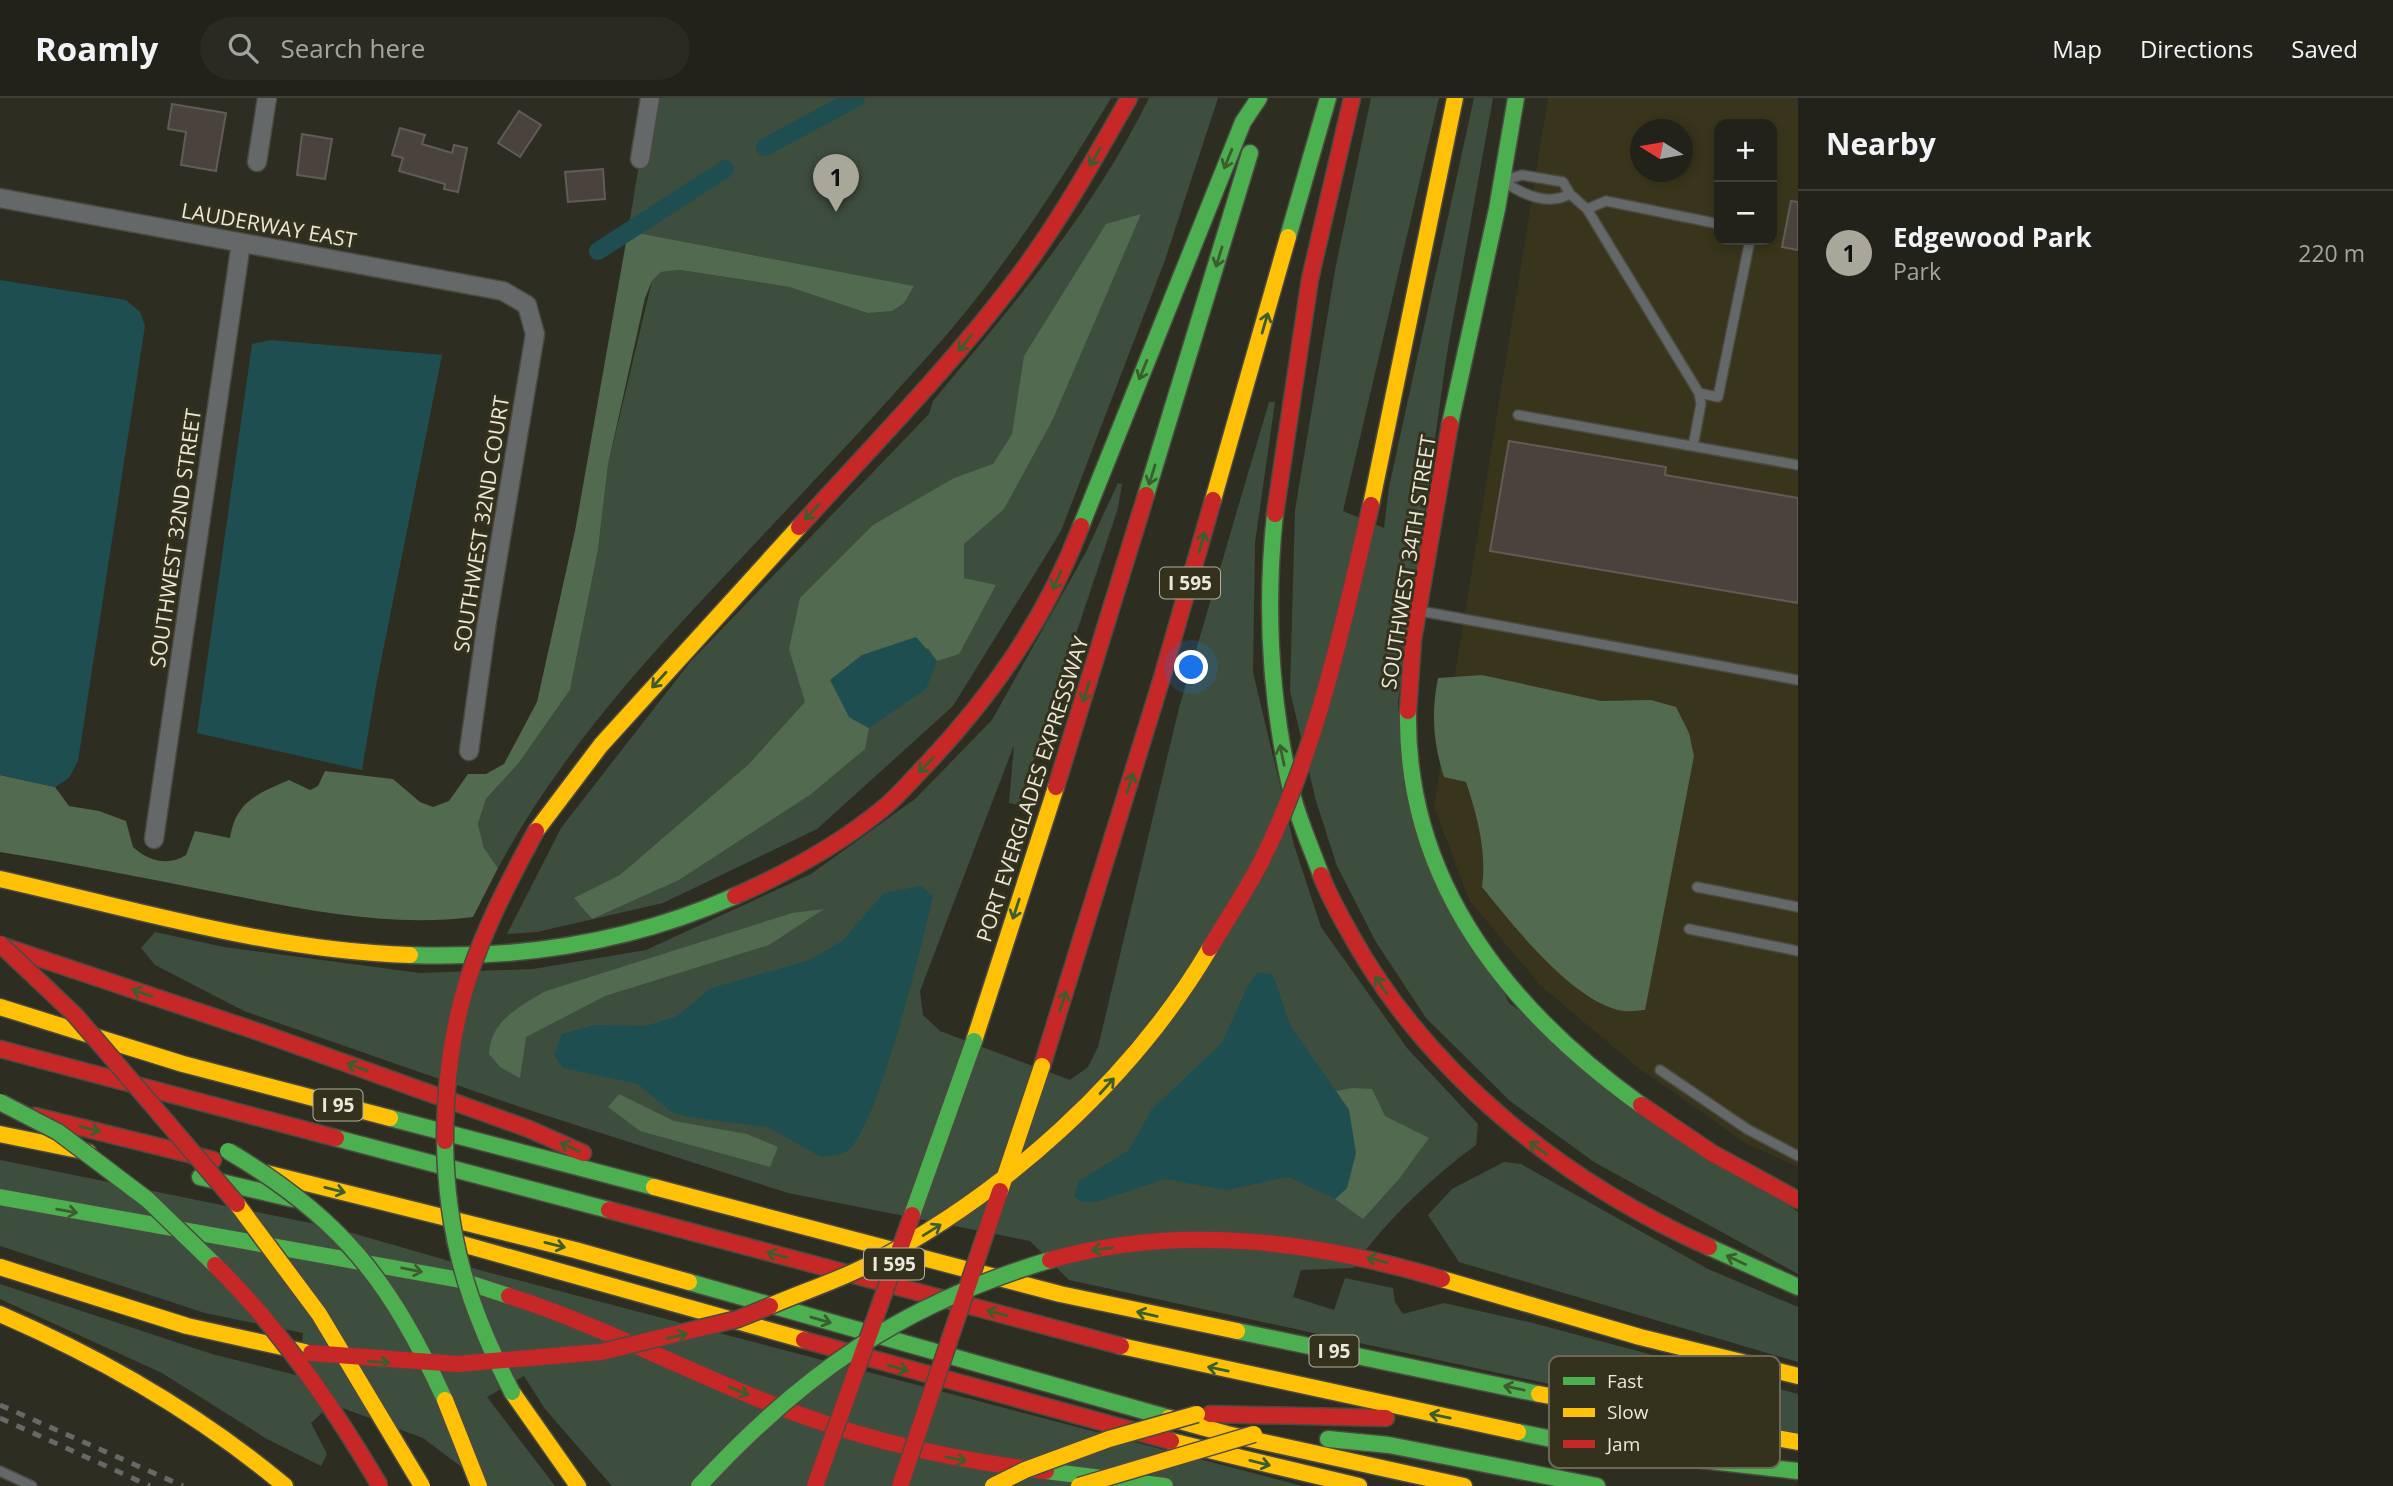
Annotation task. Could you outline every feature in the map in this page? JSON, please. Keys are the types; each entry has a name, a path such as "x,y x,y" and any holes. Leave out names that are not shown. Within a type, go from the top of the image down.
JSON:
{"main road":[{"path":"578,1486 512,1392 477,1319 458,1256 447,1175 446,1112 451,1050 463,986 489,920 536,831 601,745 952,359 1021,273 1084,177 1129,98"},
{"path":"0,879 311,944 397,955 456,957 542,953 645,930 734,897 808,859 881,811 962,728 1039,620 1075,540 1243,122 1259,98"},
{"name":"PORT EVERGLADES EXPRESSWAY","path":"815,1486 974,1041 1097,658 1267,98"},
{"name":"I 595","path":"900,1486 1042,1066 1161,681 1328,98"},
{"path":"1352,98 1303,319 1281,454 1270,561 1269,634 1275,708 1280,746 1301,825 1329,894 1368,965 1416,1034 1471,1093 1538,1149 1616,1200 1700,1244 1798,1287"},
{"path":"0,1267 187,1326 311,1353 416,1364 506,1362 597,1352 694,1332 751,1314 861,1269 949,1220 1013,1175 1099,1095 1143,1047 1178,1002 1236,908 1288,800 1310,741 1335,657 1371,505 1455,98"},
{"name":"SOUTHWEST 34TH STREET","path":"1516,98 1502,181 1456,387 1410,661 1409,745 1428,837 1454,905 1495,971 1535,1014 1610,1081 1691,1140 1798,1200"},
{"path":"0,945 258,1032 516,1124 678,1194"},
{"path":"0,945 75,1015 156,1106 267,1241 319,1314 422,1486"},
{"name":"I 95","path":"0,1007 183,1064 942,1265 1166,1318 1549,1396"},
{"path":"0,1049 1162,1357 1549,1438"},
{"path":"0,1090 27,1096"},
{"path":"0,1102 58,1132 148,1200 251,1300 352,1438 380,1486"},
{"path":"0,1107 575,1250 1227,1434 1464,1486"},
{"path":"81,1110 228,1151 288,1187 335,1228 394,1297 448,1401 479,1486"},
{"path":"0,1134 123,1160"},
{"path":"186,1174 343,1212"},
{"path":"0,1198 460,1280 569,1315 765,1402 861,1435 968,1462 1165,1486"},
{"path":"442,1238 1120,1429 1359,1486"},
{"path":"699,1486 777,1404 841,1354 944,1297 1040,1261 1087,1251 1216,1239 1328,1250 1374,1259 1640,1337 1717,1356"},
{"path":"0,1314 155,1389 247,1453 285,1486"},
{"path":"1780,1372 1798,1376"},
{"path":"993,1486 1007,1477 1096,1443 1153,1424 1197,1414 1385,1418 1549,1450"},
{"path":"1079,1486 1254,1434 1290,1434 1390,1445 1597,1486"},
{"name":"I 95","path":"1780,1438 1798,1441"},
{"path":"1643,1468 1664,1472"},
{"path":"1772,1468 1798,1471"}],"street":[{"path":"257,162 267,98"},
{"path":"640,159 650,98"},
{"name":"LAUDERWAY EAST","path":"0,198 503,291 527,305"},
{"name":"SOUTHWEST 32ND STREET","path":"154,839 241,243"},
{"name":"SOUTHWEST 32ND COURT","path":"469,751 487,621 535,334 527,305"}],"lane":[{"path":"1502,181 1522,175 1563,182 1570,194 1587,209 1699,393 1701,404 1693,446"},
{"path":"1502,181 1525,196 1559,200 1570,194"},
{"path":"1587,209 1606,201 1714,223"},
{"path":"1699,393 1718,397 1749,245"},
{"path":"1518,415 1798,465"},
{"path":"1418,610 1798,680"},
{"path":"1697,887 1798,907"},
{"path":"1689,929 1798,951"},
{"path":"1660,1070 1747,1129 1798,1156"},
{"path":"0,1471 32,1486"}],"shaded area":[{"path":"1548,98 1798,98 1798,1167 1747,1144 1636,1066 1540,985 1469,900 1434,806"}],"green space":[{"path":"650,98 1111,98 1048,199 979,295 904,383 698,604 604,711 548,786 498,868 484,848 478,824 486,799 518,764 570,690 598,550 608,465 652,281 661,272 680,270 789,287 867,313 913,286 628,231"},
{"path":"1149,98 1218,98 1165,260 1061,531 953,706 817,829 663,903 537,932 507,934 561,828 691,661 929,414 933,401 1022,293 1077,218 1127,140"},
{"path":"1371,98 1439,98 1343,511 1384,528 1389,487 1474,98 1493,98 1447,353 1398,703 1404,786 1509,1003 1798,1212 1798,1274 1594,1162 1510,1101 1426,1018 1376,942 1337,866 1316,801 1290,691 1295,510 1336,265"},
{"path":"1141,214 1052,421 1004,509 964,544 964,578 996,585 959,654 937,661 928,648 849,717 869,728 865,749 811,794 679,880 592,919 574,898 620,875 749,764 805,702 789,649 800,598 873,525 954,478 993,464 1012,434 1024,356 1106,224"},
{"path":"628,231 914,286 904,303 892,311 867,313 789,287 680,270 661,272 652,281 645,298 608,465 598,550 570,690 518,764 486,799 478,824 484,848 498,868 473,917 407,920 341,915 0,852 0,775 55,787 69,806 99,811 126,821 133,847 151,858 172,861 186,855 195,831 230,838 237,815 250,800 289,780 310,790 318,786 325,771 393,779 420,802 433,807 449,801 468,774 486,774 504,764 537,702 575,531"},
{"path":"1269,402 1275,402 1255,543 1253,672 1294,845 1321,927 1407,1048 1478,1124 1476,1145 1409,1202 1379,1234 1353,1268 1301,1270 1293,1297 1334,1310 1345,1278 1393,1288 1395,1302 1403,1314 1444,1303 1533,1323 1656,1356 1549,1356 1549,1384 1069,1280 1030,1241 788,1193 526,1109 244,1011 155,965 141,948 155,932 224,947 420,973 533,969 646,950 811,874 915,799 992,720 1086,552 1118,483 1122,484 1118,508 1019,805 1009,803 1014,745 920,991 923,1015 940,1031 1070,1080 1088,1067 1098,1047 1179,708"},
{"path":"1482,675 1601,701 1651,700 1676,707 1689,733 1694,756 1645,1010 1624,1011 1585,994 1527,941 1482,887 1482,847 1474,807 1466,782 1444,777 1435,740 1434,703 1438,678"},
{"path":"824,909 769,945 605,996 526,1037 520,1078 500,1067 489,1054 495,1032 508,1016 546,991 792,913"},
{"path":"1352,1088 1372,1089 1385,1116 1429,1138 1399,1179 1363,1219 1335,1199 1347,1188 1349,1110 1336,1091"},
{"path":"619,1094 674,1121 747,1134 778,1147 770,1167 640,1131 608,1107"},
{"path":"0,1160 335,1228 487,1272 1302,1486 612,1486 545,1409 524,1376 487,1397 555,1486 487,1486 423,1438 332,1404 311,1423 327,1454 321,1466 267,1439 162,1373 0,1299 0,1284 212,1354 300,1376 303,1333 205,1313 0,1246"},
{"path":"1504,1162 1521,1164 1708,1269 1798,1307 1798,1362 1459,1262 1428,1215 1452,1189"},
{"path":"1780,1389 1798,1394 1798,1438 1780,1434"}],"water":[{"path":"0,280 126,300 140,312 145,326 78,761 69,778 55,787 0,775"},
{"path":"271,340 442,355 377,681 362,770 197,733 252,344"},
{"path":"916,637 937,661 926,689 869,728 849,717 830,680 862,655"},
{"path":"921,886 933,896 898,1032 871,1110 859,1137 847,1151 821,1157 768,1127 689,1117 671,1112 638,1084 563,1068 554,1055 562,1034 594,1025 646,1026 677,1016 711,988 810,960 842,941 884,893"},
{"path":"1258,972 1273,975 1290,1025 1349,1110 1356,1153 1347,1188 1335,1199 1288,1177 1227,1190 1165,1179 1096,1202 1082,1202 1074,1197 1079,1181 1129,1150 1152,1109 1222,1043 1248,985"}],"building":[{"path":"172,104 226,113 216,171 181,165 186,132 168,129"},
{"path":"519,111 541,125 520,157 498,143"},
{"path":"400,128 425,135 422,144 452,153 454,145 467,148 458,192 444,189 445,184 399,171 403,158 392,155"},
{"path":"302,134 332,139 325,179 297,175"},
{"path":"603,169 605,199 568,202 565,172"},
{"path":"1791,201 1798,202 1798,250 1782,247"},
{"path":"1509,441 1666,467 1665,475 1798,498 1798,603 1490,551"}],"waterway":[{"path":"765,147 856,98"},
{"path":"598,251 725,169"}],"railway":[{"path":"0,1405 183,1486"},
{"path":"0,1418 150,1486"}],"traffic: fast":[{"path":"1081,526 1243,122 1259,98"},
{"path":"1288,237 1328,98"},
{"path":"1450,424 1497,209 1516,98"},
{"path":"1146,495 1250,153"},
{"path":"1275,514 1270,618 1278,722 1294,801 1321,875"},
{"path":"1408,711 1412,773 1425,831 1446,886 1474,936 1508,984 1548,1027 1593,1068 1641,1105"},
{"path":"410,955 494,954 576,944 657,925 735,896"},
{"path":"912,1215 974,1041"},
{"path":"0,1102 58,1132 148,1200 215,1265"},
{"path":"390,1118 654,1187"},
{"path":"336,1138 609,1210"},
{"path":"445,1141 450,1209 463,1271 484,1331 512,1392"},
{"path":"228,1151 302,1201 359,1256 404,1320 445,1400"},
{"path":"200,1177 293,1199"},
{"path":"0,1197 460,1280 509,1296"},
{"path":"1709,1247 1798,1287"},
{"path":"699,1486 777,1409 858,1347 947,1298 1050,1260"},
{"path":"689,1282 1169,1418"},
{"path":"1237,1331 1539,1394"},
{"path":"1518,1432 1549,1438"},
{"path":"1328,1439 1389,1445 1597,1486"},
{"path":"1772,1468 1798,1471"},
{"path":"1046,1471 1165,1486"}],"traffic: slow":[{"path":"1371,505 1455,98"},
{"path":"1213,500 1288,237"},
{"path":"536,831 601,745 799,527"},
{"path":"974,1041 1056,787"},
{"path":"0,879 255,937 358,952 410,955"},
{"path":"770,1306 868,1265 919,1237 1016,1168 1104,1087 1143,1043 1179,996 1210,948"},
{"path":"0,1007 183,1064 390,1118"},
{"path":"1000,1191 1042,1066"},
{"path":"0,1134 88,1152"},
{"path":"266,1173 575,1250 689,1282"},
{"path":"654,1187 1060,1294 1237,1331"},
{"path":"237,1204 319,1314 422,1486"},
{"path":"455,1242 804,1340"},
{"path":"0,1267 187,1326 305,1352"},
{"path":"1442,1279 1640,1337 1717,1356"},
{"path":"0,1314 113,1369 184,1411 285,1486"},
{"path":"1121,1346 1518,1432"},
{"path":"1780,1372 1798,1376"},
{"path":"512,1392 578,1486"},
{"path":"1539,1394 1549,1396"},
{"path":"445,1400 479,1486"},
{"path":"993,1486 1025,1470 1109,1439 1197,1414"},
{"path":"1169,1418 1227,1434 1464,1486"},
{"path":"1079,1486 1254,1434"},
{"path":"1780,1439 1798,1442"},
{"path":"1171,1441 1359,1486"}],"traffic: jam":[{"path":"799,527 940,372 1020,274 1064,210 1129,98"},
{"path":"1275,514 1310,279 1352,98"},
{"path":"1408,711 1413,640 1450,424"},
{"path":"1056,787 1146,495"},
{"path":"1042,1066 1161,681 1213,500"},
{"path":"1210,948 1262,860 1298,775 1327,686 1371,505"},
{"path":"735,896 829,847 899,794 974,711 1015,653 1051,592 1081,526"},
{"path":"445,1141 446,1095 451,1054 468,979 496,908 536,831"},
{"path":"1321,875 1352,937 1384,988 1420,1035 1461,1079 1505,1120 1603,1191 1655,1221 1709,1247"},
{"path":"0,944 75,1015 237,1204"},
{"path":"0,945 259,1032 529,1129 583,1153"},
{"path":"0,1049 336,1138"},
{"path":"1641,1105 1712,1153 1798,1200"},
{"path":"35,1116 213,1160"},
{"path":"900,1486 1000,1191"},
{"path":"609,1210 1121,1346"},
{"path":"815,1486 912,1215"},
{"path":"1050,1260 1148,1242 1247,1241 1345,1255 1442,1279"},
{"path":"215,1265 262,1315 305,1370 380,1486"},
{"path":"509,1296 574,1319 732,1388 832,1426 938,1454 1046,1471"},
{"path":"311,1353 457,1364 601,1352 738,1319 770,1306"},
{"path":"804,1340 1171,1441"},
{"path":"1210,1414 1386,1418"}],"place":[{"name":"Edgewood Park","path":"836,212"}]}
